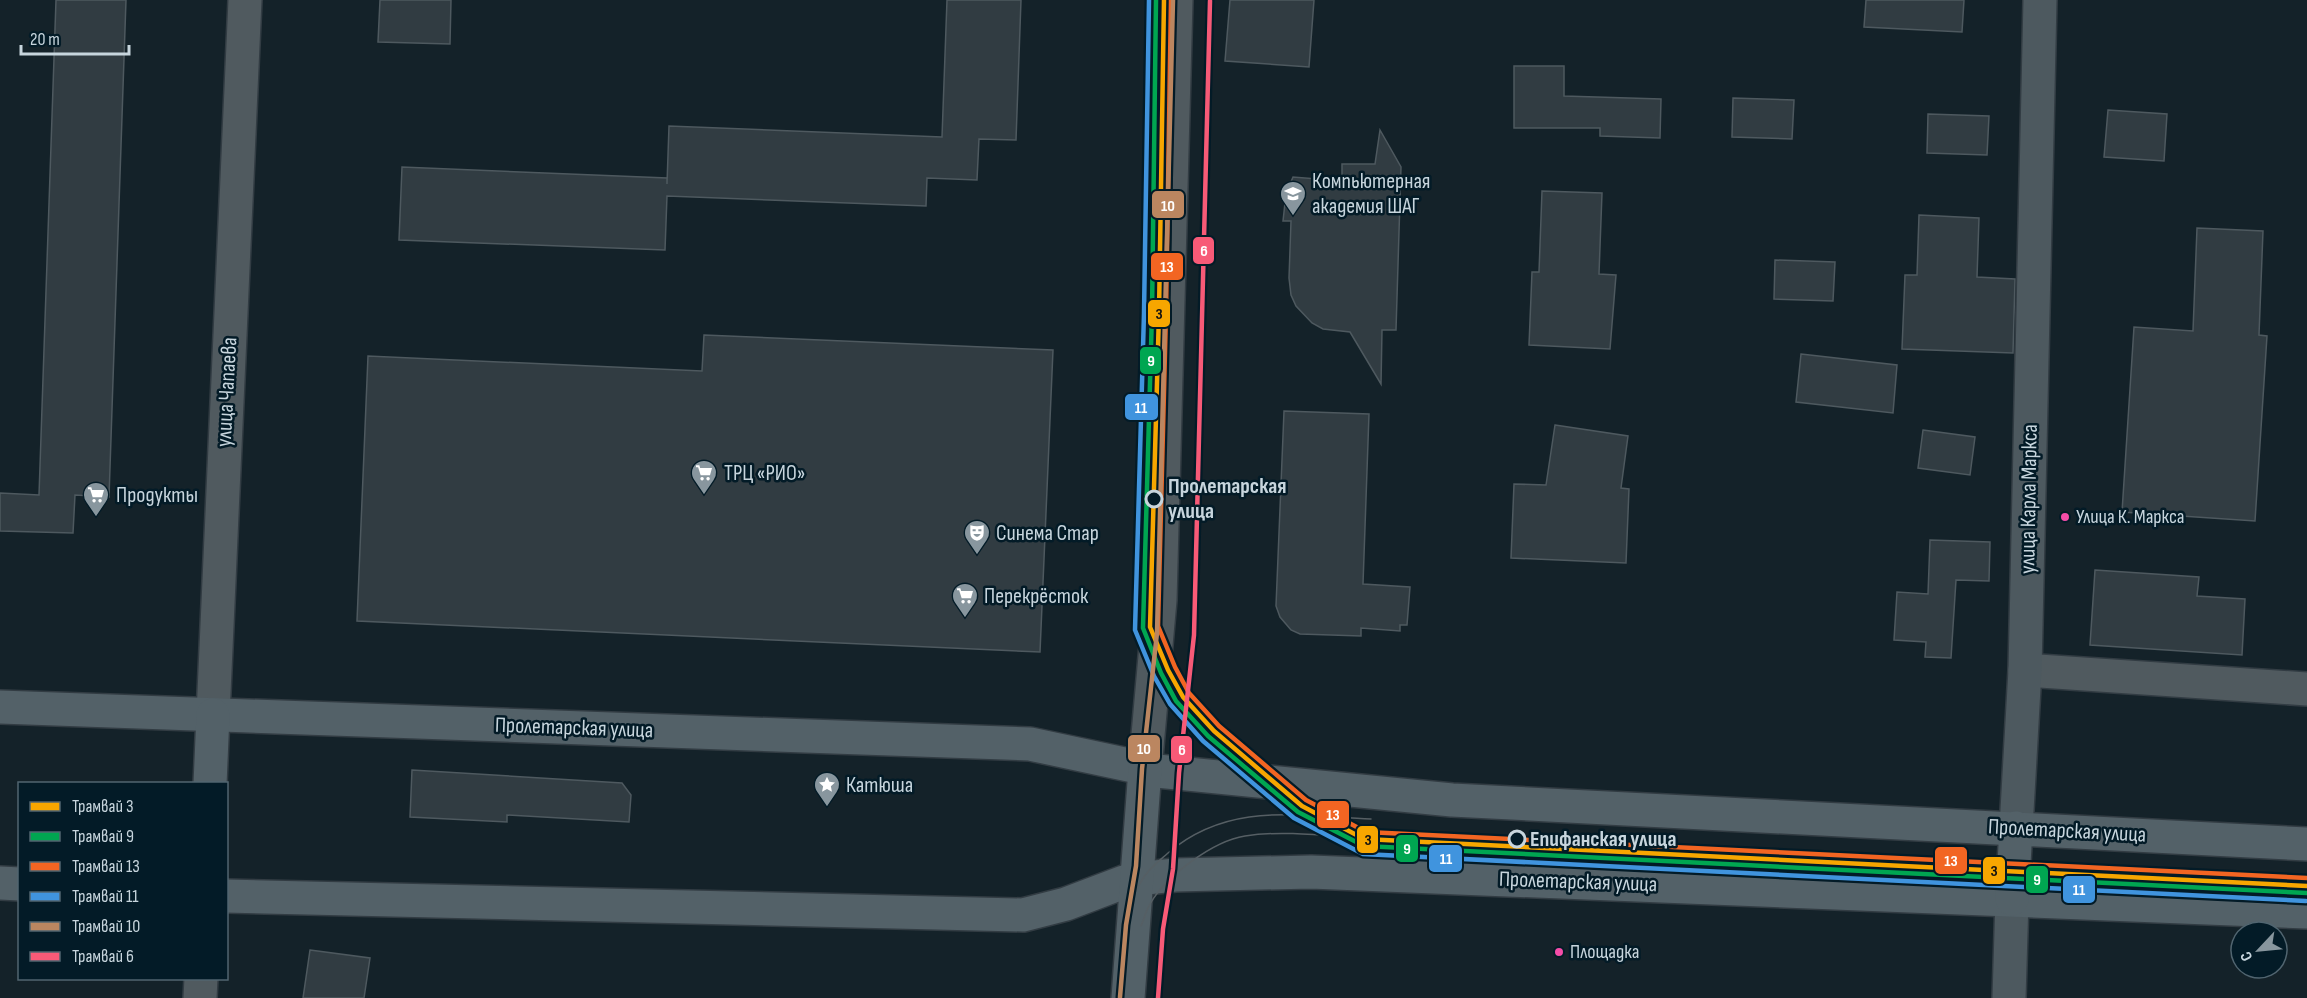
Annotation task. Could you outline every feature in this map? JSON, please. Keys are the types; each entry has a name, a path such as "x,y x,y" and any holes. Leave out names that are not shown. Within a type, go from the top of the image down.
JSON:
{"main road":[{"name":"улица Карла Маркса","path":"2009,998 2012,899 2025,670 2040,0"},
{"name":"Пролетарская улица","path":"0,707 1030,744 1146,769 1452,800 2307,844"},
{"name":"улица Чапаева","path":"210,782 213,715"},
{"path":"1128,998 1146,769"},
{"name":"Пролетарская улица","path":"228,896 1023,915 1066,904 1136,879 1174,875 1311,872 2307,912"},
{"path":"0,883 18,884"}],"street":[{"name":"улица Чапаева","path":"213,715 245,0"},
{"path":"1146,769 1161,583 1176,0"},
{"path":"2025,670 2307,689"},
{"path":"200,998 201,980"}],"building":[{"path":"56,0 126,0 109,497 75,495 73,533 0,531 0,493 39,495"},
{"path":"380,0 451,0 450,44 378,42"},
{"path":"947,0 1021,0 1016,140 979,139 977,180 927,178 926,206 667,196 665,250 399,240 402,167 667,178 667,184 669,126 942,137"},
{"path":"1230,0 1314,0 1309,67 1225,61"},
{"path":"1866,0 1964,0 1962,32 1864,27"},
{"path":"1514,66 1564,66 1564,96 1661,99 1660,138 1600,136 1600,128 1514,128"},
{"path":"1733,98 1794,100 1792,139 1732,137"},
{"path":"2108,110 2167,114 2164,161 2104,157"},
{"path":"1928,114 1989,116 1987,155 1927,153"},
{"path":"1380,130 1401,167 1396,330 1382,330 1381,384 1350,332 1323,329 1312,323 1296,306 1291,295 1289,278 1291,221 1283,221 1286,194 1293,177 1342,181 1342,164 1375,164"},
{"path":"1542,191 1602,193 1599,274 1616,275 1610,349 1529,345 1532,272 1539,272"},
{"path":"1919,215 1979,218 1977,277 2015,279 2013,353 1902,349 1905,275 1917,275"},
{"path":"2197,228 2263,231 2259,335 2267,336 2255,521 2122,512 2134,327 2193,331"},
{"path":"1775,260 1835,262 1833,301 1774,299"},
{"name":"ТРЦ «РИО»","path":"704,335 1053,350 1040,652 357,621 368,356 702,371"},
{"path":"1801,354 1897,365 1893,413 1796,402"},
{"path":"1284,411 1369,414 1363,584 1410,587 1407,625 1400,625 1400,631 1361,628 1361,636 1300,634 1291,630 1280,617 1276,606"},
{"path":"1555,425 1628,436 1621,488 1629,489 1626,563 1511,558 1514,484 1546,485"},
{"path":"1923,430 1975,437 1970,475 1918,468"},
{"path":"1930,540 1990,542 1989,581 1956,580 1951,658 1925,657 1926,642 1894,640 1897,592 1928,594"},
{"path":"2095,570 2199,577 2197,596 2245,599 2242,655 2090,645"},
{"path":"412,770 622,783 631,795 629,822 507,815 507,822 410,817"},
{"path":"310,950 370,958 364,998 303,998"}],"tram line":[{"name":"11","path":"1149,0 1144,313 1135,630 1154,676 1170,704 1203,741 1294,818 1363,854 2306,901"},
{"name":"9","path":"1156,0 1152,313 1143,628 1161,673 1176,701 1208,736 1298,812 1364,846 2307,893"},
{"name":"3","path":"1164,0 1159,313 1150,627 1168,670 1183,697 1214,731 1302,806 1364,839 2307,886"},
{"name":"13","path":"1171,0 1158,626 1189,693 1219,726 1306,800 1366,832 2307,878"},
{"name":"10","path":"1120,997 1126,925 1136,866 1142,769 1157,633 1173,0"},
{"name":"6","path":"1158,998 1163,929 1173,869 1179,773 1194,635 1210,1"},
{"path":"1121,926 1136,891 1150,869 1191,836 1215,825 1265,815 1371,819"},
{"path":"1141,926 1150,904 1167,882 1205,852 1232,839 1260,834 1304,834 1364,839"}],"place":[{"name":"Компьютерная академия ШАГ","path":"1293,217"},
{"name":"ТРЦ «РИО»","path":"704,496"},
{"name":"Пролетарская улица","path":"1154,499"},
{"name":"Улица К. Маркса","path":"2065,517"},
{"name":"Продукты","path":"96,518"},
{"name":"Синема Стар","path":"977,556"},
{"name":"Перекрёсток","path":"965,619"},
{"name":"Катюша","path":"827,808"},
{"name":"Епифанская улица","path":"1517,839"},
{"name":"Площадка","path":"1559,952"}]}
